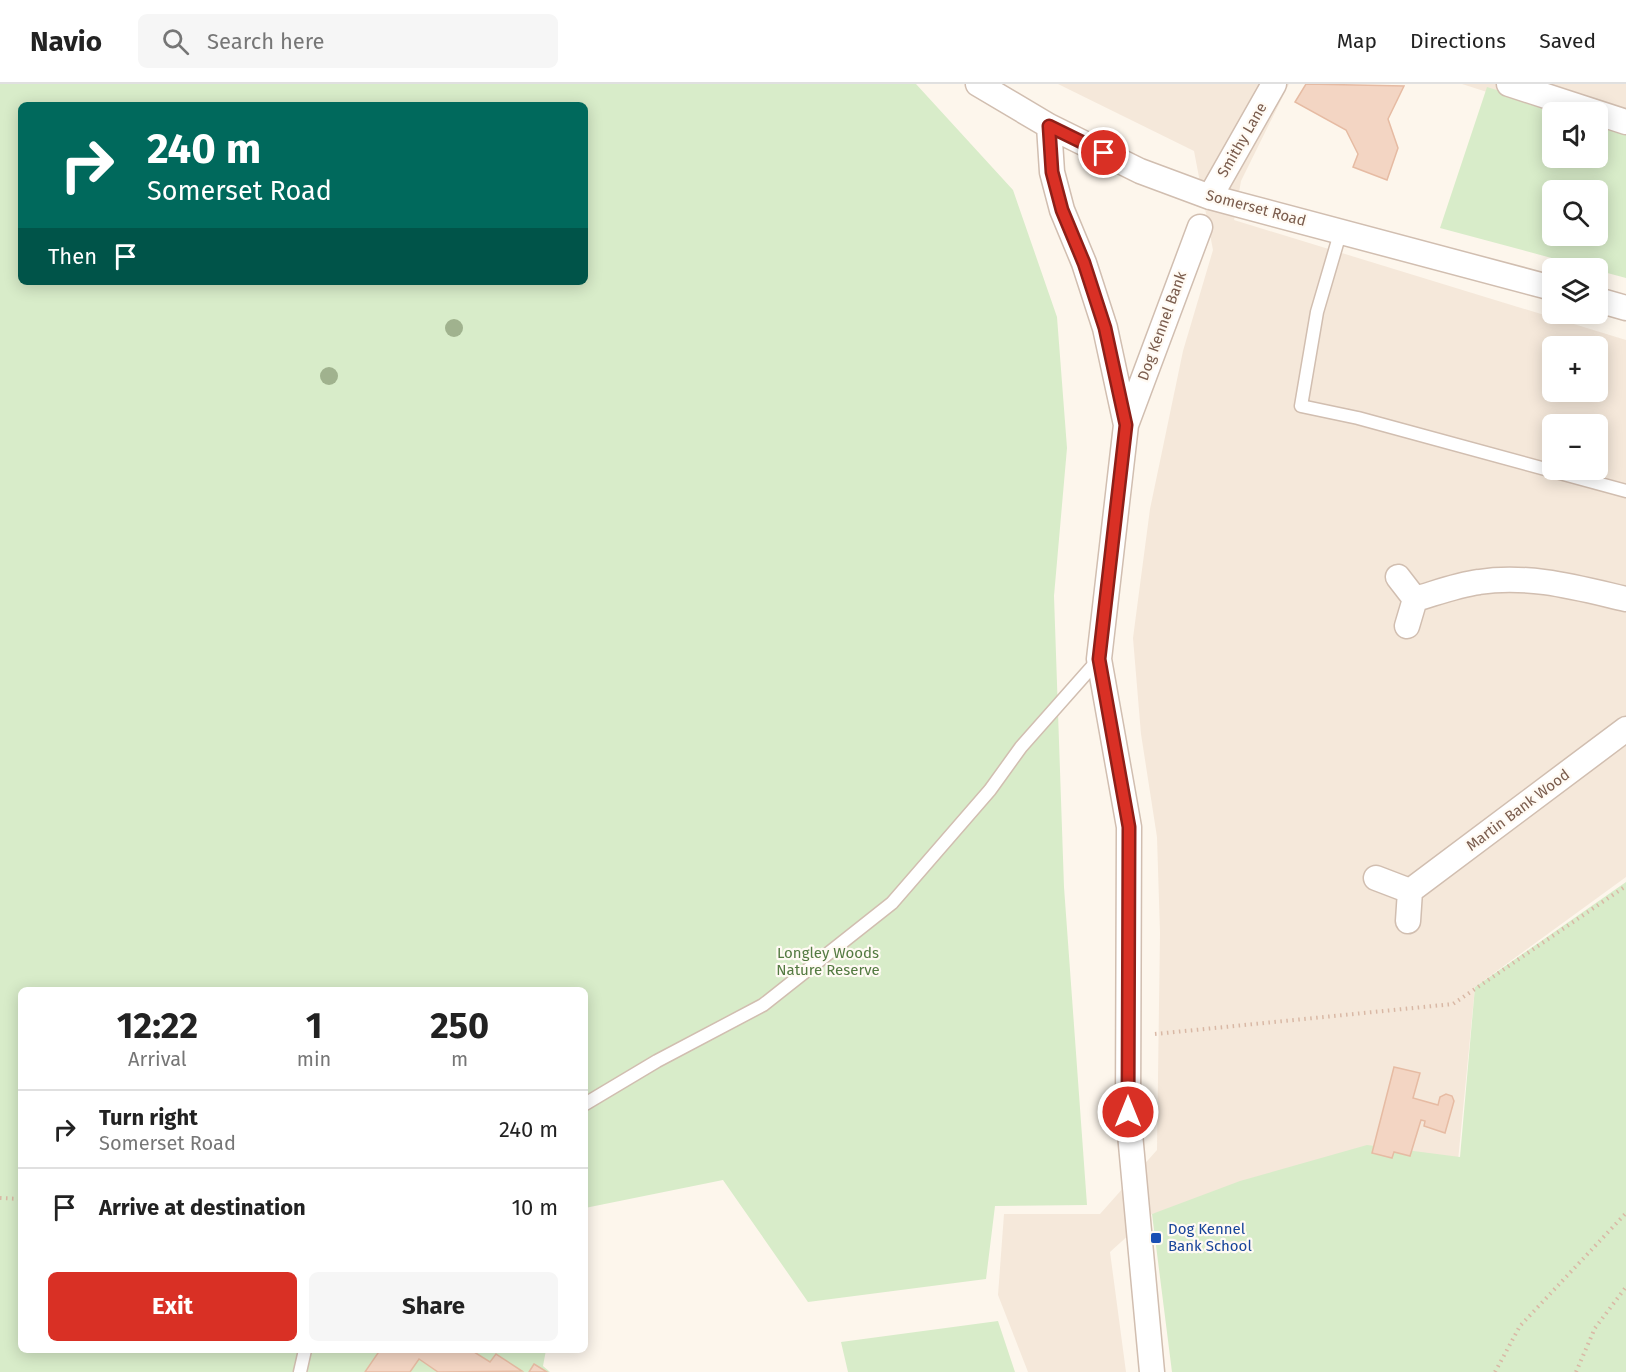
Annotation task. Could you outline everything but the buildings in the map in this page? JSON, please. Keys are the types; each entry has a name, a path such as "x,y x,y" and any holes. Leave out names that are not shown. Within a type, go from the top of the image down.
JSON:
{"street":[{"name":"Somerset Road","path":"978,84 1049,126 1140,171 1210,197 1542,285"},
{"name":"Smithy Lane","path":"1210,197 1274,84"},
{"path":"1509,84 1626,122"},
{"name":"Dog Kennel Bank","path":"1049,126 1052,172 1062,210 1084,263 1105,328 1126,425"},
{"name":"Dog Kennel Bank","path":"1152,1372 1128,1112 1129,827 1099,659 1126,425 1200,227"},
{"path":"1608,303 1626,308"},
{"path":"1398,577 1416,599"},
{"path":"1416,599 1478,582 1515,579 1562,584 1626,599"},
{"path":"1407,626 1416,599"},
{"name":"Martin Bank Wood","path":"1410,891 1626,729"},
{"path":"1376,878 1410,891 1408,921"}],"lane":[{"path":"1341,230 1317,312 1301,406 1358,418 1626,491"},
{"path":"588,1102 657,1061 763,1005 892,903 990,790 1021,747 1099,659"},
{"path":"300,1372 304,1353"}],"path":[{"path":"1128,1037 1453,1004 1626,886"},
{"path":"0,1198 18,1199"},
{"path":"1496,1372 1520,1326 1626,1213"},
{"path":"1576,1372 1595,1328 1626,1287"}],"shaded area":[{"path":"1058,84 1289,84 1241,181 1234,220 1542,314 1542,324 1574,324 1626,340 1626,877 1475,987 1458,1161 1152,1214 1110,1252 1126,1372 1028,1372 998,1295 1004,1214 1100,1214 1157,1150 1160,933 1157,837 1141,734 1133,638 1150,509 1183,351 1213,250 1194,151"},
{"path":"1462,84 1626,84 1626,137 1608,121 1608,102 1542,102 1542,110"}],"green space":[{"name":"Longley Woods Nature Reserve","path":"0,84 916,84 1013,190 1057,317 1067,448 1054,596 1064,887 1087,1205 995,1206 986,1279 808,1302 723,1180 588,1207 588,987 18,987 18,1353 545,1353 543,1366 550,1372 0,1372"},
{"path":"1487,87 1542,104 1542,168 1608,168 1608,126 1626,132 1626,278 1608,273 1608,258 1552,258 1440,228"},
{"path":"1626,882 1626,1372 1172,1372 1152,1214 1240,1181 1367,1145 1460,1157 1475,987"},
{"path":"998,1321 1015,1372 848,1372 841,1342"}],"place":[{"name":"Dog Kennel Bank School","path":"1156,1238"}],"route":[{"path":"1104,153 1049,126 1052,172 1062,210 1084,263 1105,328 1126,425 1099,659 1129,827 1128,1112"}]}
